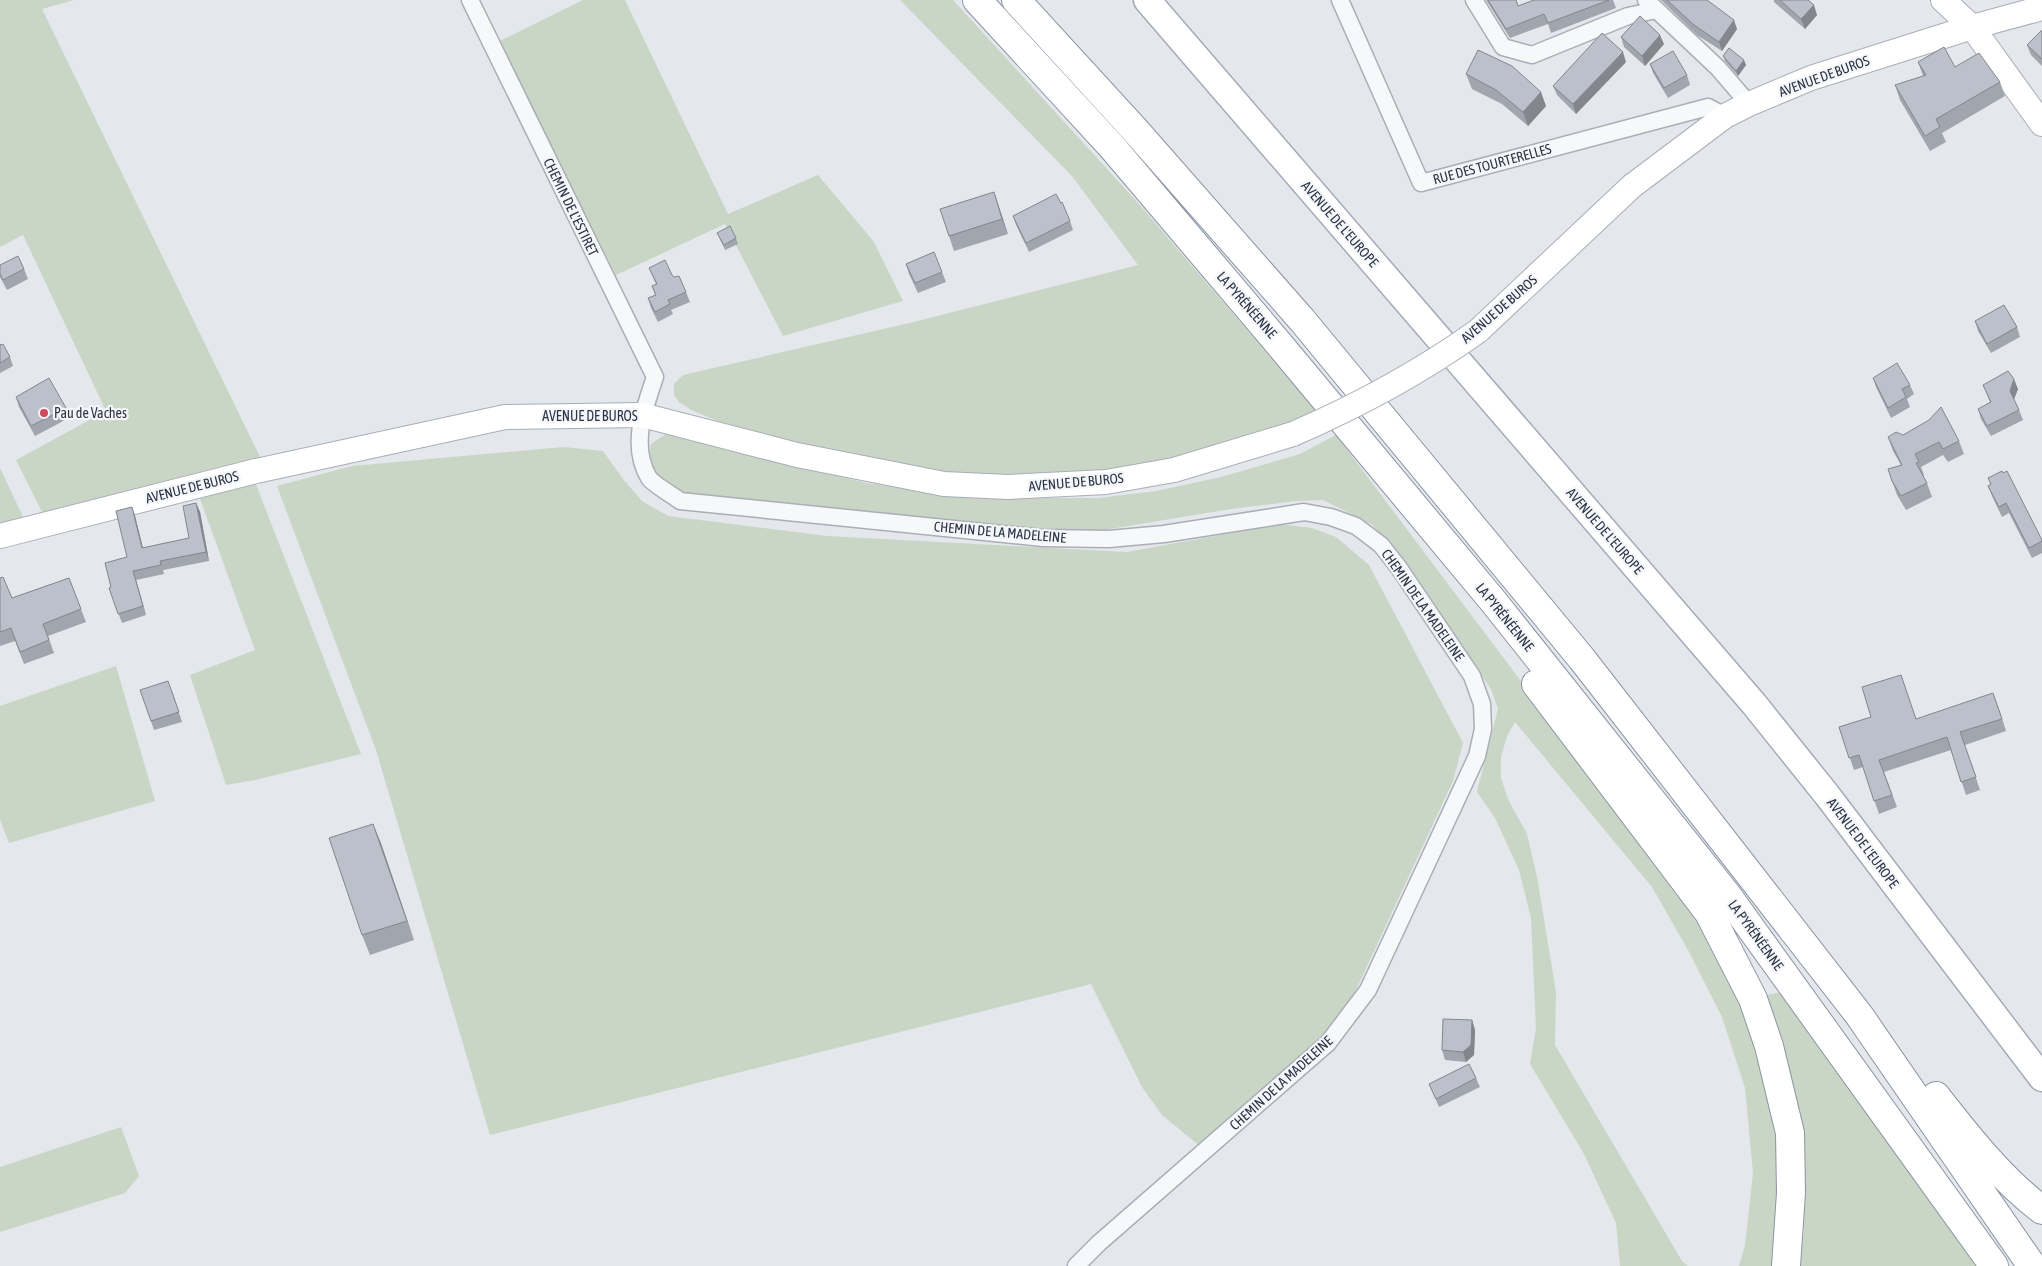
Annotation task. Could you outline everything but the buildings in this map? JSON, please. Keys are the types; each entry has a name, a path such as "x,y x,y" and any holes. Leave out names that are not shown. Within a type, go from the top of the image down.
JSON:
{"highway":[{"name":"LA PYRÉNÉENNE","path":"977,0 1112,148 1279,344 1493,601 1727,895 1994,1266"},
{"path":"1016,0 1142,137 1302,320 1582,659 1859,1015 2032,1266"},
{"path":"1493,601 1499,636 1710,913 1753,999 1769,1046 1790,1133 1791,1192 1786,1266"},
{"path":"1859,1015 1896,1044 1959,1126 2019,1192 2042,1210"}],"main road":[{"name":"AVENUE DE L'EUROPE","path":"1147,0 1760,712 1827,795 2042,1078"}],"street":[{"name":"CHEMIN DE L'ESTIRET","path":"470,0 655,376 642,415"},
{"name":"RUE DES TOURTERELLES","path":"1340,0 1421,182 1708,107 1725,116"},
{"path":"1474,0 1503,47 1532,55 1651,5 1718,68 1749,104"},
{"path":"1628,16 1633,0"},
{"path":"1944,0 1972,27 2042,124"},
{"name":"AVENUE DE BUROS","path":"0,536 256,471 505,417 642,415 797,455 944,484 1008,487 1106,482 1174,470 1293,434 1390,388 1436,361 1478,331 1632,186 1725,116 1811,78 1972,27 2042,8"},
{"name":"CHEMIN DE LA MADELEINE","path":"642,415 640,453 650,479 680,501 1043,538 1109,539 1164,534 1304,512 1331,517 1356,526 1381,545 1400,568 1472,676 1482,704 1483,729 1477,756 1368,990 1328,1043 1076,1266"}],"green space":[{"path":"0,0 74,0 42,9 262,461 42,512 16,460 106,411 23,235 0,247"},
{"path":"583,0 625,0 728,214 818,175 874,242 903,301 783,336 725,224 616,275 498,42"},
{"path":"900,0 953,0 1139,204 1316,411 1282,426 1143,467 1092,473 997,476 945,474 877,463 740,430 691,410 679,402 674,395 674,384 683,375 914,322 1138,265 1072,176"},
{"path":"666,434 866,483 981,498 1099,498 1156,491 1221,477 1300,454 1336,435 1669,878 1701,925 1754,1026 1780,1129 1774,1266 1739,1266 1745,1245 1753,1173 1745,1088 1722,1017 1688,950 1652,887 1515,722 1507,736 1501,757 1501,778 1508,799 1527,834 1537,877 1556,992 1555,1045 1682,1261 1688,1266 1620,1266 1616,1223 1584,1154 1530,1064 1536,1028 1531,918 1519,870 1495,818 1477,792 1498,709 1491,689 1373,525 1323,500 1297,501 1231,509 1104,530 1045,531 696,496 668,486 655,473 650,455 651,444"},
{"path":"564,447 603,451 642,501 668,516 827,536 1127,552 1280,524 1312,528 1336,537 1369,565 1463,743 1453,781 1356,990 1337,1021 1315,1049 1202,1148 1162,1115 1142,1087 1091,984 490,1135 376,750 277,486 352,466"},
{"path":"0,468 25,521 0,527"},
{"path":"255,482 361,754 255,780 226,785 190,675 255,650 199,496"},
{"path":"116,666 155,801 9,843 0,820 0,706"},
{"path":"1780,992 1977,1266 1799,1266 1804,1232 1804,1173 1764,996"},
{"path":"121,1127 139,1176 125,1193 0,1232 0,1167"}],"place":[{"name":"Pau de Vaches","path":"44,413"}]}
